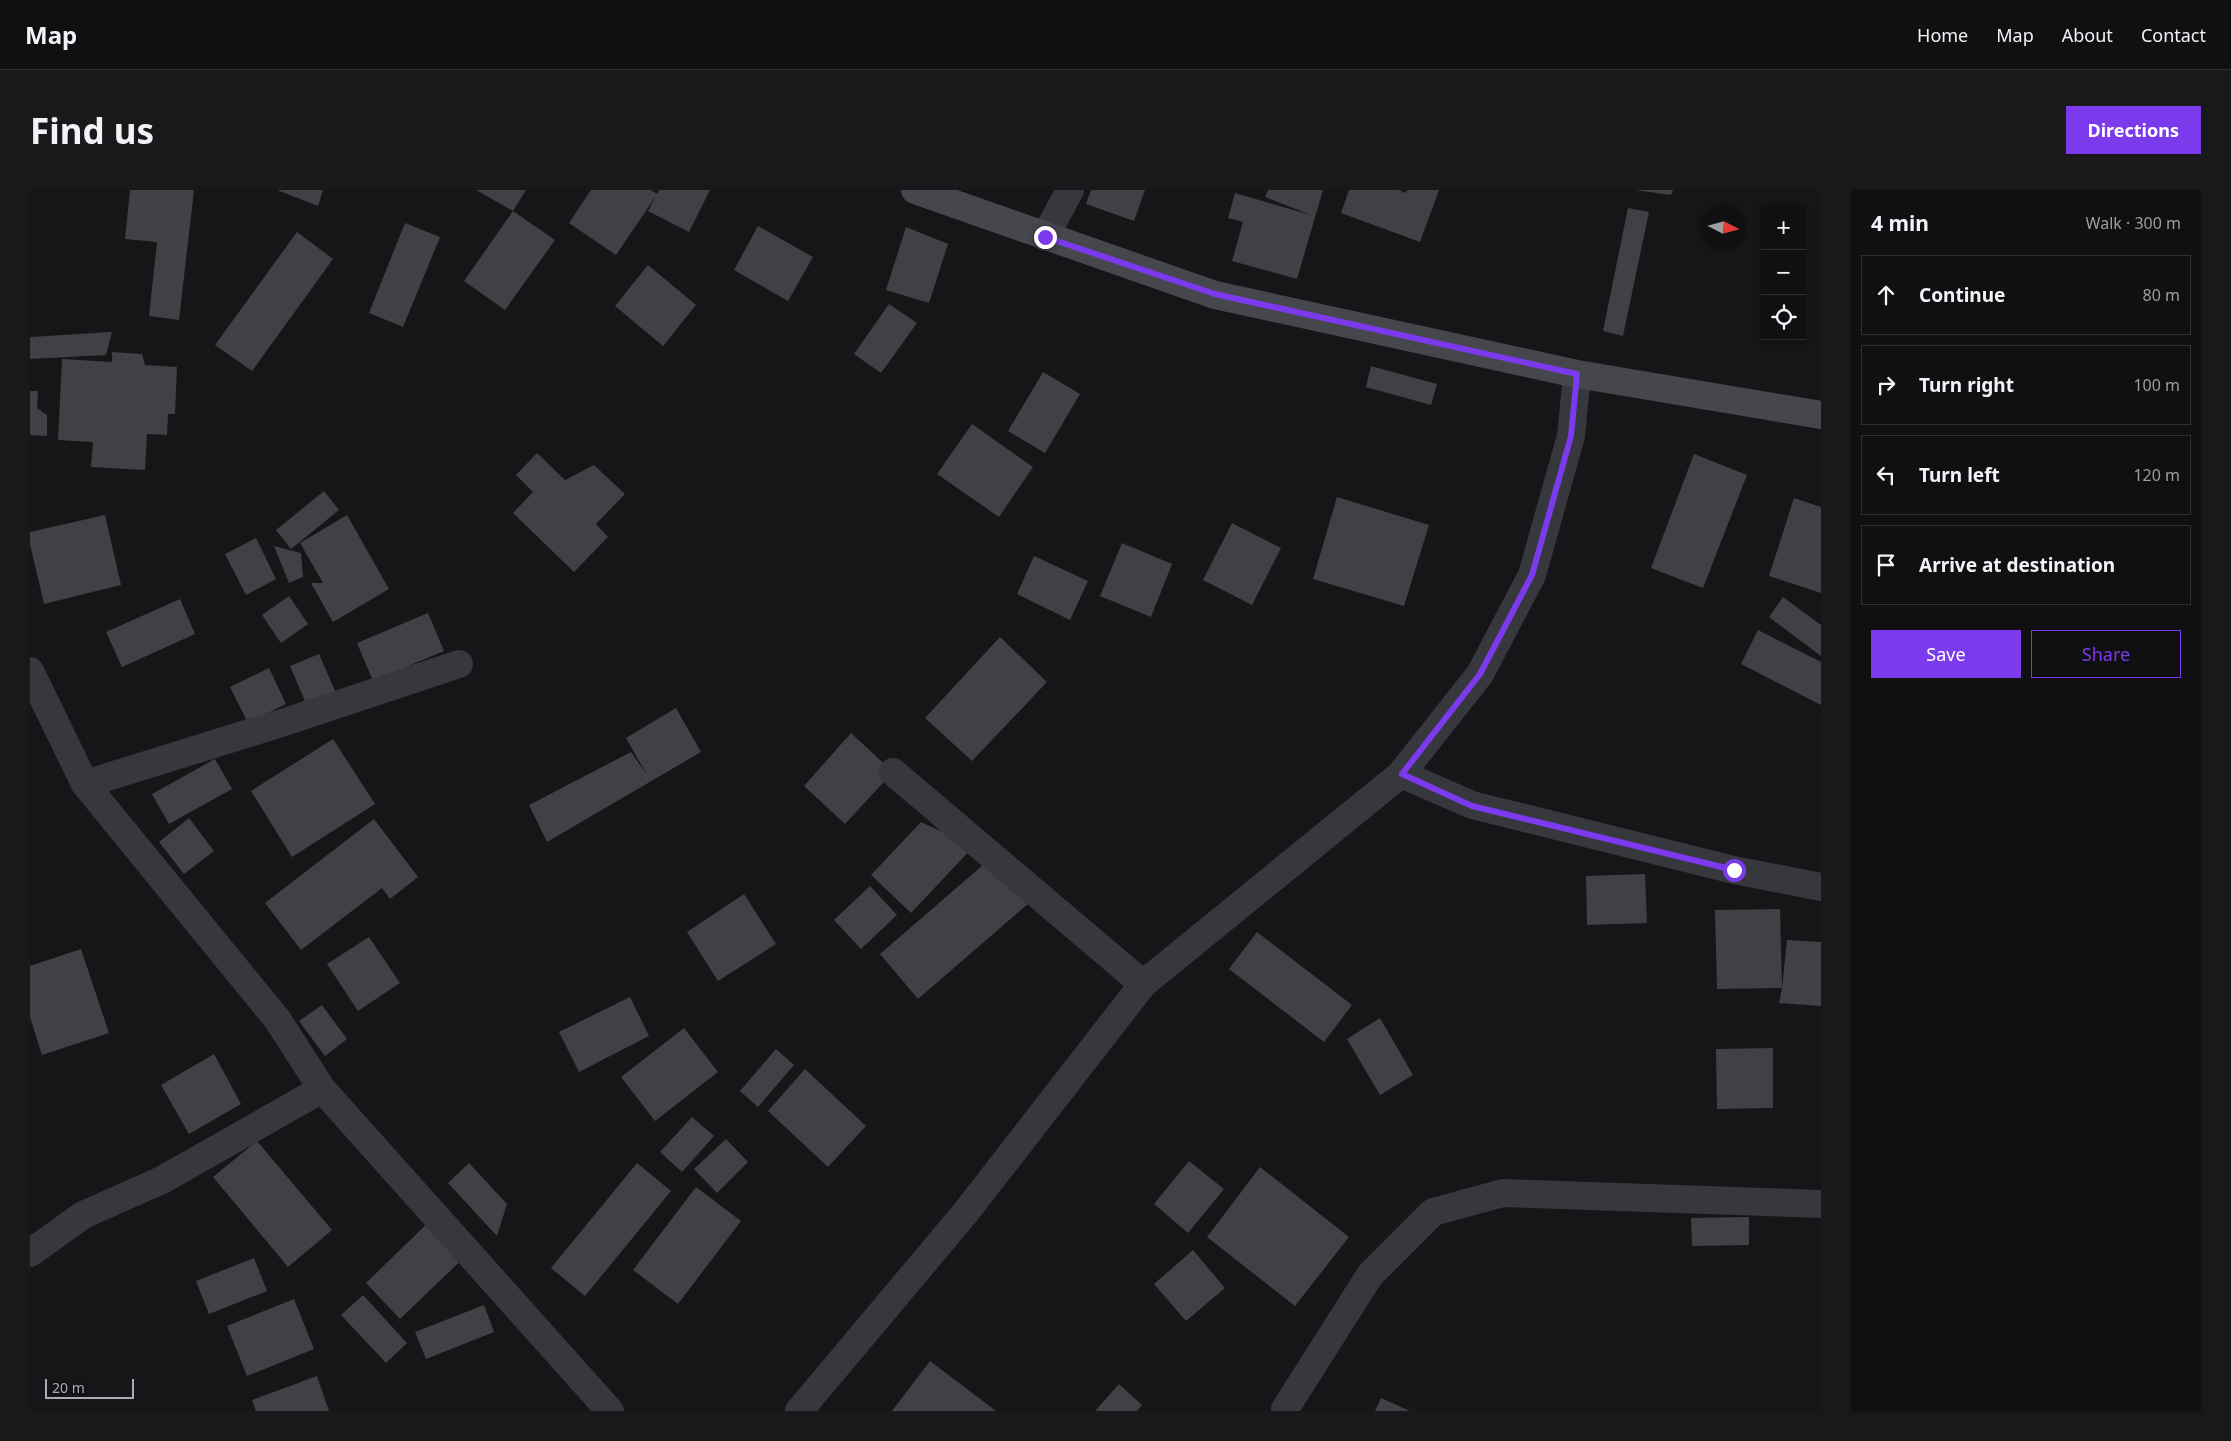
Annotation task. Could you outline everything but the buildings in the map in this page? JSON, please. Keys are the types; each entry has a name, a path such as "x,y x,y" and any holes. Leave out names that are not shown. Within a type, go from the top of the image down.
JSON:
{"street":[{"path":"915,190 1045,237 1215,294 1577,374 1821,415"},
{"path":"1045,237 1070,190"},
{"path":"799,1411 966,1212 1143,984 1402,774 1480,674 1532,575 1571,436 1577,374"},
{"path":"85,784 288,721 459,664"},
{"path":"30,671 85,784 277,1019 322,1089 610,1411"},
{"path":"893,772 1143,984"},
{"path":"1402,774 1472,806 1734,870 1821,887"},
{"path":"30,1253 83,1215 162,1180 322,1089"},
{"path":"1285,1409 1370,1275 1433,1212 1503,1193 1821,1204"}],"route":[{"path":"1045,237 1215,294 1577,374 1571,436 1532,575 1480,674 1402,774 1472,806 1734,870"}]}
